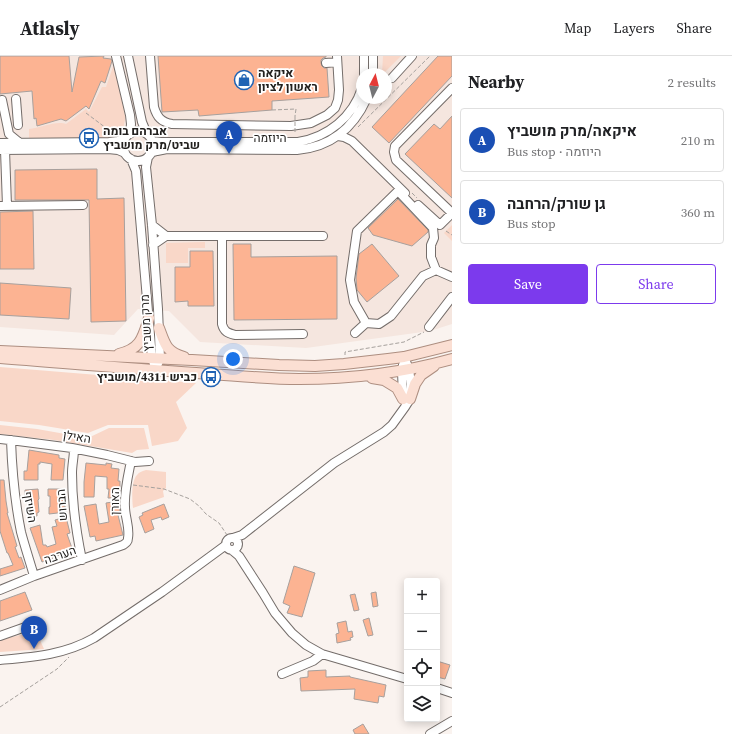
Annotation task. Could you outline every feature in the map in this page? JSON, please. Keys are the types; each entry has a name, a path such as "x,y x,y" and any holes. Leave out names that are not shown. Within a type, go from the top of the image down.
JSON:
{"main road":[{"path":"108,356 130,351 137,345 143,335 149,318"},
{"path":"159,328 165,344 171,352 192,360"},
{"path":"0,351 298,366 369,362 404,357 452,345"},
{"path":"0,358 290,379 362,376 406,370 452,359"},
{"path":"362,376 384,380 397,388 406,399 422,375 437,363"}],"street":[{"name":"מרק משביץ","path":"116,56 130,115 131,124 128,136 123,143 123,147 136,171 141,244 149,318 156,358"},
{"path":"128,56 142,122 152,141"},
{"path":"150,56 154,107 160,118 165,122 172,124 291,126 312,123 327,116 335,108 338,100 339,90 337,59 326,63"},
{"path":"364,56 364,68"},
{"path":"373,56 373,68"},
{"path":"392,78 412,56"},
{"path":"338,136 352,141 385,167 440,226 452,213 396,160 394,152 395,146 452,88"},
{"path":"18,125 18,99 1,102 9,134 20,143"},
{"name":"היוזמה","path":"152,141 307,141 321,135 339,124 356,102"},
{"name":"היוזמה","path":"149,155 157,151 167,150 297,150 311,148 319,146 351,129 364,104"},
{"path":"351,129 359,148"},
{"path":"2,148 20,143 116,142 137,131 147,134"},
{"name":"מרק משביץ","path":"152,141 153,148 149,155 146,167 152,225 159,328 155,370"},
{"path":"2,148 108,149 118,150 137,161 142,160 149,155"},
{"path":"2,148 4,206 83,205"},
{"path":"366,323 354,302 350,280 357,231 398,191 433,228 434,238 431,245 431,257 436,270 452,277"},
{"path":"152,225 166,236"},
{"path":"153,245 166,236 323,236"},
{"path":"222,236 222,324 224,331 229,334 236,335 304,334"},
{"path":"355,333 366,323 379,324 391,316 423,276 436,270"},
{"path":"429,327 452,297"},
{"path":"0,660 52,654 82,645 94,638 233,545 334,463 384,432 405,407 411,384 406,370 404,357"},
{"name":"האילן","path":"0,439 74,448 135,462 149,461"},
{"name":"השיזף","path":"11,440 13,479 18,518 34,576"},
{"name":"הברוש","path":"74,448 72,472 73,494 75,522 82,560"},
{"name":"האורן","path":"127,542 128,532 125,507 131,461"},
{"name":"הערבה","path":"0,590 34,576 123,545 127,542"},
{"path":"233,545 275,613 292,633 306,645 322,654 404,678"},
{"path":"0,636 31,625"},
{"path":"282,674 313,661 322,654"},
{"path":"440,689 452,693"},
{"path":"430,734 452,721"}],"path":[{"path":"351,129 430,56"},
{"path":"420,59 424,62"},
{"path":"272,110 296,109 295,132"},
{"path":"86,113 113,133 116,142"},
{"path":"344,364 345,352 404,342 431,328 429,327"},
{"path":"127,484 164,489 190,499 206,514 219,523 233,545"},
{"path":"0,707 56,668 72,654"}],"shaded area":[{"path":"0,56 452,56 452,324 430,331 306,348 200,342 169,311 138,309 114,335 0,327"},
{"path":"383,56 401,56 389,68 382,68"},
{"path":"114,64 125,116 123,129 118,135 110,138 29,140 29,129 58,123 66,124 86,109 89,112 102,87 106,87"},
{"path":"452,225 452,241 444,233"},
{"path":"205,242 205,248 188,248 188,263 166,263 166,243"},
{"path":"0,367 196,383 176,402 187,428 178,441 152,446 148,425 108,425 88,433 39,425 0,421"},
{"path":"0,425 37,429 88,438 109,428 144,428 149,449 137,450 132,453 54,440 0,434"},
{"path":"146,470 166,472 166,488 163,491 164,497 133,508 132,496 135,478 138,474"},
{"path":"36,631 44,649 0,652 0,640"}],"building":[{"path":"0,56 69,56 72,92 79,57 104,56 103,58 111,59 112,61 105,83 101,81 89,109 86,106 66,121 61,119 37,126 36,118 34,119 32,91 0,94"},
{"name":"איקאה ראשון לציון","path":"158,56 326,56 321,60 321,63 324,68 327,68 329,97 272,101 272,110 199,116 198,110 162,112"},
{"path":"438,56 452,56 452,76 389,143 372,127"},
{"path":"452,116 452,198 405,154 434,124 440,129"},
{"path":"97,169 97,199 124,198 126,321 91,322 89,200 15,200 15,170"},
{"path":"398,199 428,230 428,232 412,246 373,235 368,228"},
{"path":"33,211 34,269 0,269 0,212"},
{"path":"233,244 251,244 251,257 337,256 337,319 234,320"},
{"path":"372,244 399,276 367,302 357,290 356,278 359,254"},
{"path":"190,251 213,251 214,306 188,306 188,301 175,302 175,267 190,267"},
{"path":"0,283 71,288 69,319 0,315"},
{"path":"29,450 59,455 59,458 65,459 63,480 51,480 52,464 40,462 40,464 38,464 38,480 24,480 24,471 27,471"},
{"path":"86,463 106,465 106,463 112,464 111,468 119,469 118,481 120,481 120,494 118,494 118,498 108,498 109,489 107,489 107,477 95,476 94,497 84,497"},
{"path":"0,480 4,480 7,513 17,546 15,547 25,568 0,576 0,569 13,565 7,553 0,531"},
{"path":"38,489 39,512 37,513 37,516 29,517 28,496 25,496 25,490"},
{"path":"48,489 63,489 63,506 65,506 66,512 49,514 50,496 48,496"},
{"path":"119,501 120,514 118,515 123,535 96,541 95,536 90,537 84,506 96,504 99,524 109,522 106,503"},
{"path":"164,504 169,517 162,520 161,517 151,520 154,529 145,533 139,517 143,515 142,513"},
{"path":"66,517 70,533 67,534 73,551 42,562 30,528 40,525 43,545 46,545 47,547 56,544 52,527 57,526 55,520"},
{"path":"294,566 315,573 302,617 287,613 290,606 283,603"},
{"path":"25,592 32,610 0,621 0,601"},
{"path":"376,592 378,606 373,607 371,593"},
{"path":"355,594 359,610 354,611 350,595"},
{"path":"369,618 373,635 368,636 363,620"},
{"path":"346,621 348,632 352,631 353,637 350,638 351,640 337,643 336,634 339,633 337,623"},
{"path":"440,662 450,665 445,679 440,678"},
{"path":"326,670 326,677 350,676 386,685 384,697 379,696 378,703 354,699 355,689 301,691 300,678 308,677 308,671"},
{"path":"363,724 369,734 355,734 353,730"}],"place":[{"name":"איקאה ראשון לציון","path":"244,80"},
{"name":"אברהם בומה שביט/מרק מושביץ","path":"89,138"},
{"name":"איקאה/מרק מושביץ","path":"229,154"},
{"name":"כביש 4311/מושביץ","path":"211,377"},
{"name":"גן שורק/הרחבה","path":"34,649"}]}
